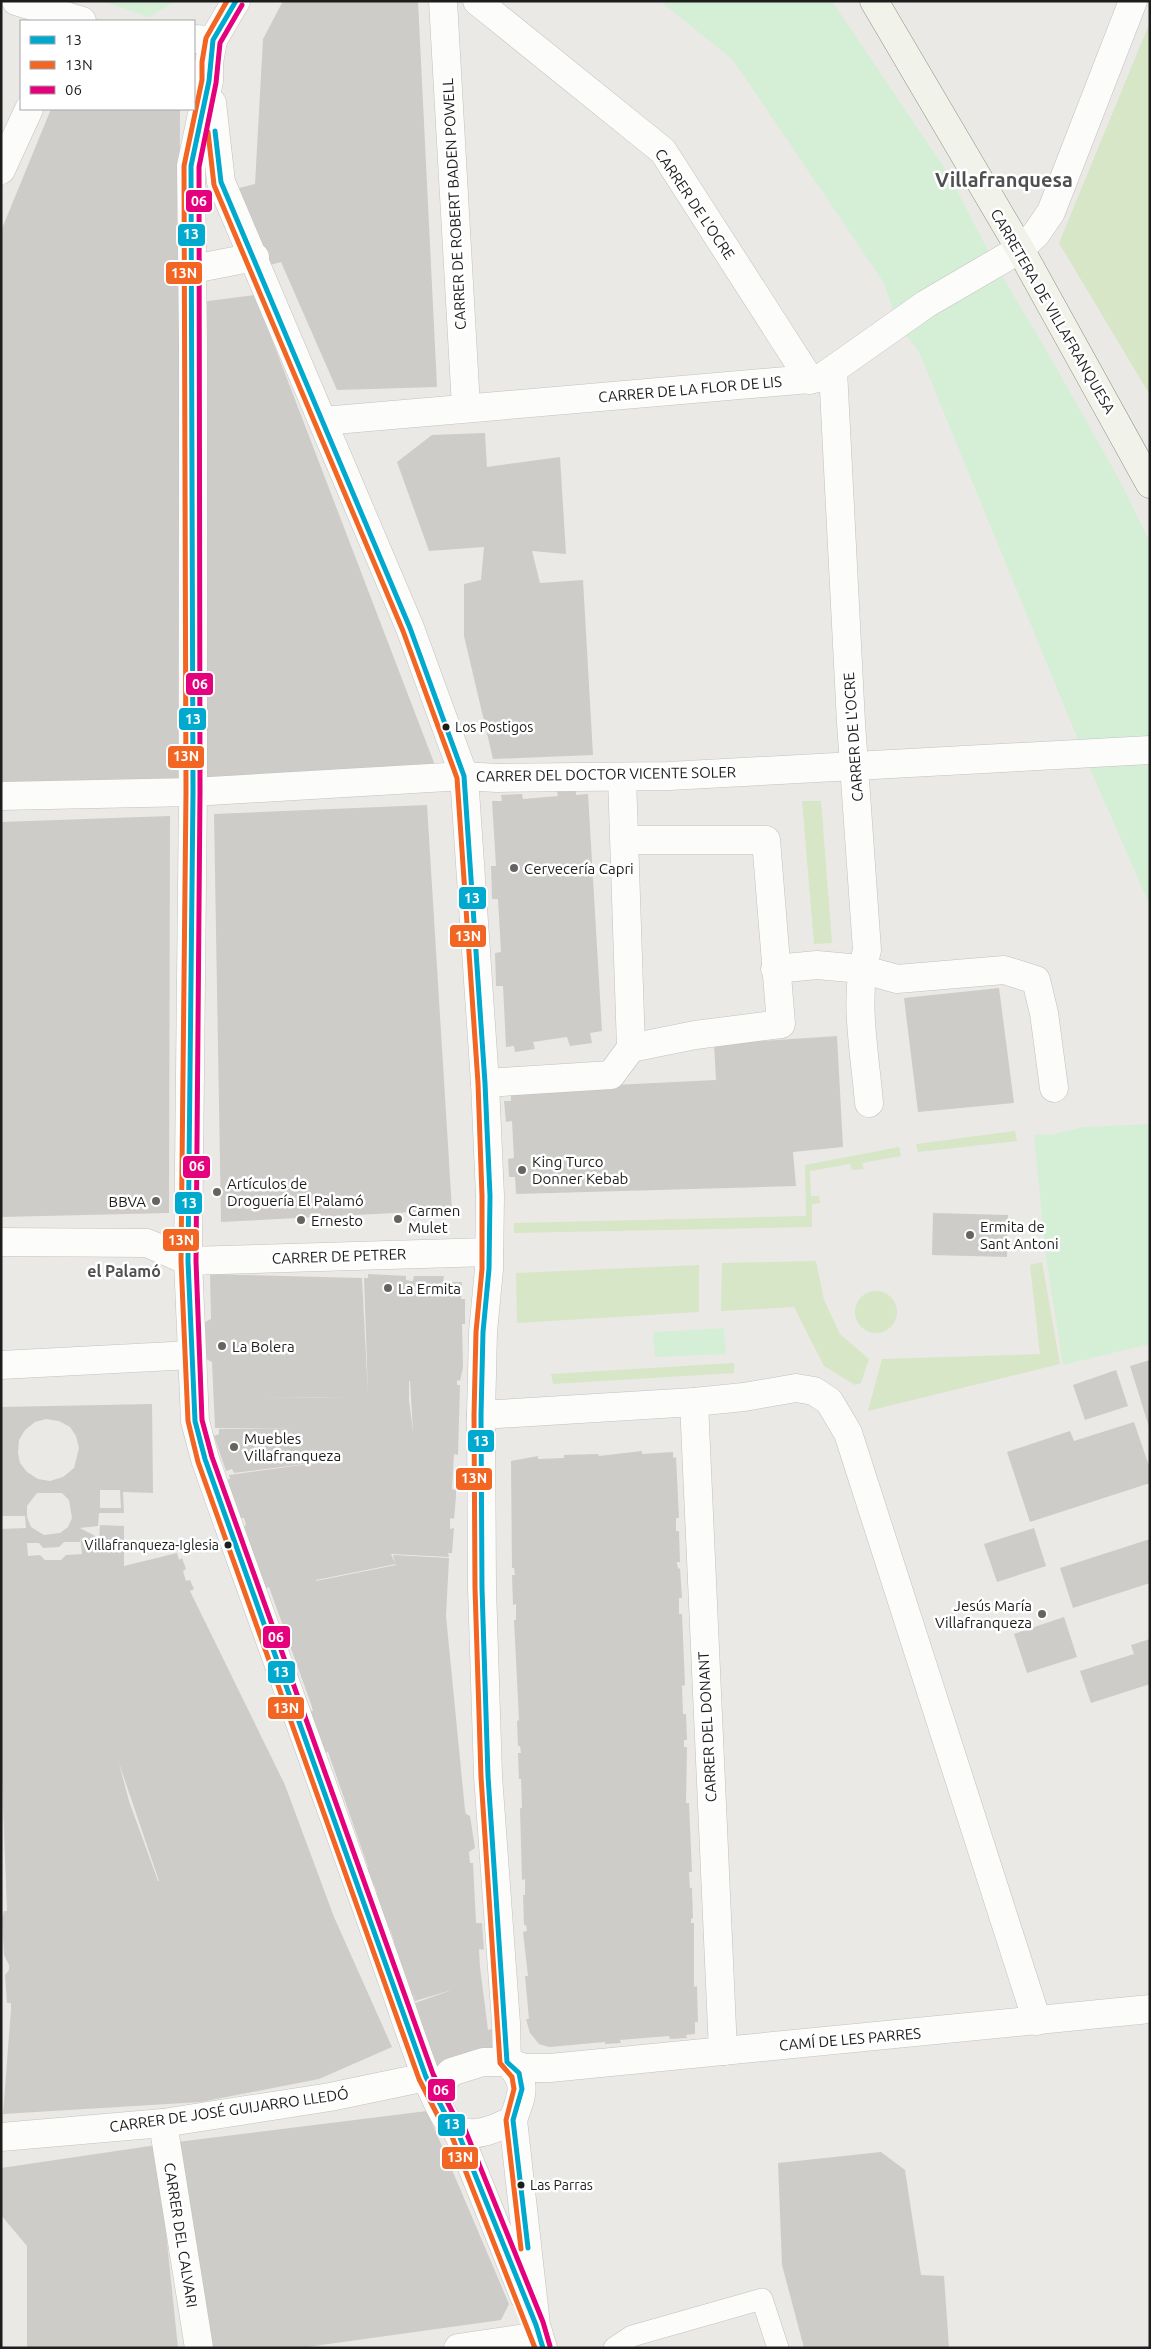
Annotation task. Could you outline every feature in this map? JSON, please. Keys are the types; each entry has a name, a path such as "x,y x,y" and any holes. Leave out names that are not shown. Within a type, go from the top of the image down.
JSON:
{"main road":[{"name":"CARRETERA DE VILLAFRANQUESA","path":"877,4 916,76 1020,249 1150,484"}],"street":[{"path":"11,1 23,20"},
{"path":"16,1 79,20"},
{"path":"236,1 204,40 221,182 324,421 410,628 464,776 485,1083 490,1196 481,1415 482,1588 488,1776 506,2023 507,2062 518,2073 522,2089 513,2120 539,2336"},
{"name":"CARRER DE ROBERT BADEN POWELL","path":"442,1 466,407"},
{"name":"CARRER DE L'OCRE","path":"477,1 663,151 821,375 854,766 867,950 861,969 862,1018 869,1103"},
{"path":"821,375 926,304 1020,249 1036,234 1051,212 1134,1"},
{"path":"209,82 191,166 193,792 188,1261 195,1421 205,1459 430,2085 450,2123 457,2130 539,2336"},
{"path":"1,170 29,110"},
{"path":"192,269 254,257"},
{"name":"CARRER DE LA FLOR DE LIS","path":"324,421 821,375"},
{"name":"CARRER DEL DOCTOR VICENTE SOLER","path":"1,796 193,792 464,776 622,777 1150,750"},
{"path":"485,1083 611,1075 631,1048 622,777"},
{"path":"625,840 766,840 775,969 781,1024 695,1035 631,1048"},
{"path":"775,969 817,965 861,969 897,979 1004,970 1036,980 1044,1012 1054,1088"},
{"path":"1,1242 147,1243 188,1261"},
{"name":"CARRER DE PETRER","path":"188,1261 489,1252"},
{"path":"1,1365 192,1354"},
{"path":"481,1415 694,1402 744,1397 796,1388 814,1391 829,1401 848,1433 1037,2021"},
{"name":"CARRER DEL DONANT","path":"694,1402 723,2051"},
{"name":"CAMÍ DE LES PARRES","path":"507,2062 525,2068 550,2068 1150,2009"},
{"path":"430,2085 450,2072 483,2062 507,2062"},
{"name":"CAMÍ DE LES PARRES","path":"522,2089 532,2077 550,2068"},
{"name":"CARRER DE JOSÉ GUIJARRO LLEDÓ","path":"1,2137 163,2122 330,2097 430,2085"},
{"path":"457,2130 474,2134 494,2129 513,2120"},
{"name":"CARRER DEL CALVARI","path":"163,2122 199,2348"},
{"path":"458,2348 539,2336"}],"lane":[{"path":"614,2348 632,2336 762,2299 778,2348"}],"green space":[{"path":"102,1 176,1 149,17"},
{"path":"660,1 832,1 949,175 995,264 1048,353 1120,481 1150,542 1150,906 1088,764 919,352 897,323 884,283 733,60"},
{"path":"1150,22 1150,395 1059,243"},
{"path":"802,801 821,801 832,943 814,944"},
{"path":"1150,1124 1150,1344 1063,1365 1046,1257 1034,1135 1054,1134 1084,1127"},
{"path":"1015,1131 1017,1141 918,1152 916,1144"},
{"path":"899,1147 901,1156 862,1163 864,1169 852,1170 850,1164 810,1171 811,1196 819,1196 820,1203 812,1204 812,1227 514,1233 514,1223 806,1216 805,1165"},
{"path":"816,1261 824,1300 840,1334 869,1359 861,1383 855,1385 824,1366 794,1307 721,1311 722,1263"},
{"path":"1042,1262 1060,1364 868,1411 882,1359 1040,1354 1030,1265"},
{"path":"699,1265 699,1312 517,1323 516,1273"},
{"path":"876,1291 891,1297 897,1312 891,1327 876,1333 861,1327 855,1312 861,1297"},
{"path":"724,1328 726,1354 655,1357 653,1332"},
{"path":"734,1363 734,1373 553,1384 551,1374"}],"building":[{"path":"283,1 418,1 437,387 337,390 281,262 270,265 239,188 255,184 263,39"},
{"path":"51,110 180,110 178,788 1,795 1,231"},
{"path":"255,295 438,773 201,783 200,302"},
{"path":"485,433 487,467 560,457 566,554 532,551 540,583 583,580 593,755 493,759 464,636 464,584 481,580 484,547 429,551 397,462 432,435"},
{"path":"576,790 576,795 588,794 602,1031 590,1033 592,1043 570,1046 567,1037 533,1042 535,1049 515,1052 514,1046 506,1047 503,986 496,986 495,953 501,952 498,899 492,899 491,866 496,866 492,801 502,801 501,795 522,794 523,799 558,796 557,791"},
{"path":"427,805 452,1210 221,1222 214,814"},
{"path":"170,816 169,1213 1,1217 1,822"},
{"path":"999,988 1014,1103 918,1112 904,998"},
{"path":"837,1036 843,1147 793,1152 796,1186 516,1194 515,1177 509,1177 508,1159 514,1158 512,1121 506,1122 504,1101 511,1101 511,1090 716,1080 714,1044"},
{"name":"Ermita de Sant Antoni","path":"933,1213 1008,1215 1007,1257 932,1255"},
{"path":"210,1274 362,1278 368,1395 364,1278 368,1278 368,1274 406,1276 406,1280 413,1281 414,1276 444,1276 443,1282 462,1282 461,1299 465,1299 465,1324 462,1324 463,1367 460,1381 457,1380 457,1385 460,1385 458,1455 454,1454 452,1489 456,1490 456,1497 454,1519 450,1518 450,1529 454,1528 452,1553 448,1553 449,1557 391,1554 395,1563 393,1555 449,1558 446,1616 465,1810 466,1814 470,1816 475,1848 469,1852 470,1863 473,1863 476,1923 482,1923 484,1950 479,1949 480,1967 488,2030 492,2029 495,2053 438,2070 414,2016 419,2014 415,2003 452,1990 415,2001 413,1995 407,1997 388,1943 394,1941 390,1930 387,1931 374,1894 377,1893 374,1885 368,1884 363,1870 368,1867 328,1752 324,1753 310,1711 313,1711 311,1704 269,1587 264,1589 241,1528 246,1525 244,1518 238,1518 225,1480 230,1479 229,1475 338,1460 234,1473 232,1469 226,1471 214,1436 219,1434 219,1429 298,1429 215,1428 212,1362 206,1359 205,1322 211,1319","holes":["410,1381 413,1432 409,1400","316,1397 348,1397 261,1398","396,1564 316,1581 316,1580"]},
{"path":"1150,1360 1150,1427 1149,1427 1130,1366"},
{"path":"1116,1370 1128,1406 1085,1420 1073,1385"},
{"path":"152,1404 153,1493 123,1492 124,1513 99,1513 98,1526 80,1528 99,1538 100,1525 124,1526 124,1566 177,1553 179,1560 182,1558 186,1569 183,1571 186,1581 190,1580 194,1589 190,1591 285,1785 334,1917 392,2047 319,2079 201,2102 3,2114 11,2003 7,2003 5,1975 9,1970 9,1965 4,1955 2,1919 4,1911 7,1911 1,1754 1,1529 26,1528 25,1516 1,1516 1,1407","holes":["46,1419 59,1421 70,1427 76,1436 79,1448 74,1468 63,1477 50,1481 38,1479 27,1472 20,1463 18,1453 19,1440 25,1430 35,1422","100,1490 120,1490 121,1508 100,1508","37,1493 62,1493 69,1500 72,1518 68,1527 60,1533 44,1535 31,1527 27,1517 27,1506","80,1536 82,1554 66,1555 61,1560 45,1560 40,1555 28,1556 27,1543 39,1543 43,1548 59,1547 64,1542 80,1542","119,1763 159,1881 129,1801"]},
{"path":"1134,1422 1150,1469 1150,1483 1030,1522 1007,1452 1070,1431 1074,1441"},
{"path":"642,1451 642,1454 673,1452 673,1458 676,1457 679,1518 676,1518 676,1531 679,1531 680,1562 677,1562 678,1569 680,1568 682,1598 679,1598 679,1614 682,1614 685,1685 682,1686 683,1714 686,1714 687,1740 684,1740 684,1747 687,1747 686,1803 689,1803 692,1872 689,1872 690,1888 692,1888 693,1918 691,1923 694,1923 694,1987 697,1986 698,2022 695,2022 695,2034 686,2035 687,2038 670,2039 669,2036 620,2040 621,2043 605,2044 605,2042 549,2047 539,2044 530,2033 526,2019 529,2019 525,1976 528,1976 523,1932 527,1931 526,1925 524,1925 523,1895 525,1895 525,1879 522,1880 520,1808 522,1808 518,1753 521,1753 520,1746 518,1746 517,1721 519,1720 514,1620 516,1620 516,1604 513,1605 512,1575 515,1575 514,1568 512,1568 511,1461 538,1456 538,1459 564,1458 564,1455 598,1454 599,1456"},
{"path":"1034,1528 1046,1566 997,1582 984,1544"},
{"path":"1150,1539 1150,1583 1073,1608 1060,1568"},
{"path":"1064,1617 1077,1657 1027,1673 1014,1634"},
{"path":"1150,1639 1150,1684 1091,1703 1080,1671 1134,1654 1131,1645"},
{"path":"427,2111 509,2304 501,2320 300,2348 210,2348 177,2142"},
{"path":"157,2145 178,2348 27,2348 27,2246 1,2215 1,2168"},
{"path":"881,2152 905,2170 921,2275 944,2276 949,2348 804,2348 782,2265 778,2163"}],"transit line":[{"name":"13N","path":"227,1 206,38 202,62 202,80 184,166 186,792 181,1261 188,1421 198,1462 419,2079 443,2126 451,2134 535,2348"},
{"name":"13","path":"236,1 213,40 209,81 191,166 193,792 188,1261 195,1421 205,1459 426,2077 450,2123 457,2130 536,2325 543,2348"},
{"name":"06","path":"242,5 220,43 216,83 199,167 200,792 196,1261 202,1420 212,1457 433,2074 456,2119 464,2127 543,2322 550,2346"},
{"name":"13","path":"215,131 221,182 410,628 464,776 485,1083 490,1196 489,1269 483,1332 481,1415 482,1588 488,1776 507,2062 519,2073 522,2089 513,2120 528,2248"},
{"name":"13N","path":"208,132 214,185 403,631 457,778 478,1083 482,1196 482,1269 476,1332 474,1415 475,1588 481,1777 500,2063 512,2077 514,2089 506,2120 521,2249"}],"place":[{"name":"Los Postigos","path":"446,727"},
{"name":"Cervecería Capri","path":"514,868"},
{"name":"King Turco Donner Kebab","path":"522,1170"},
{"name":"Artículos de Droguería El Palamó","path":"217,1192"},
{"name":"BBVA","path":"156,1201"},
{"name":"Carmen Mulet","path":"398,1219"},
{"name":"Ernesto","path":"301,1220"},
{"name":"Ermita de Sant Antoni","path":"970,1235"},
{"name":"La Ermita","path":"388,1288"},
{"name":"La Bolera","path":"222,1346"},
{"name":"Muebles Villafranqueza","path":"234,1447"},
{"name":"Villafranqueza-Iglesia","path":"228,1545"},
{"name":"Jesús María Villafranqueza","path":"1042,1614"},
{"name":"Las Parras","path":"521,2185"}],"district":[{"name":"Villafranquesa","path":"1004,179"},
{"name":"el Palamó","path":"124,1271"}]}
